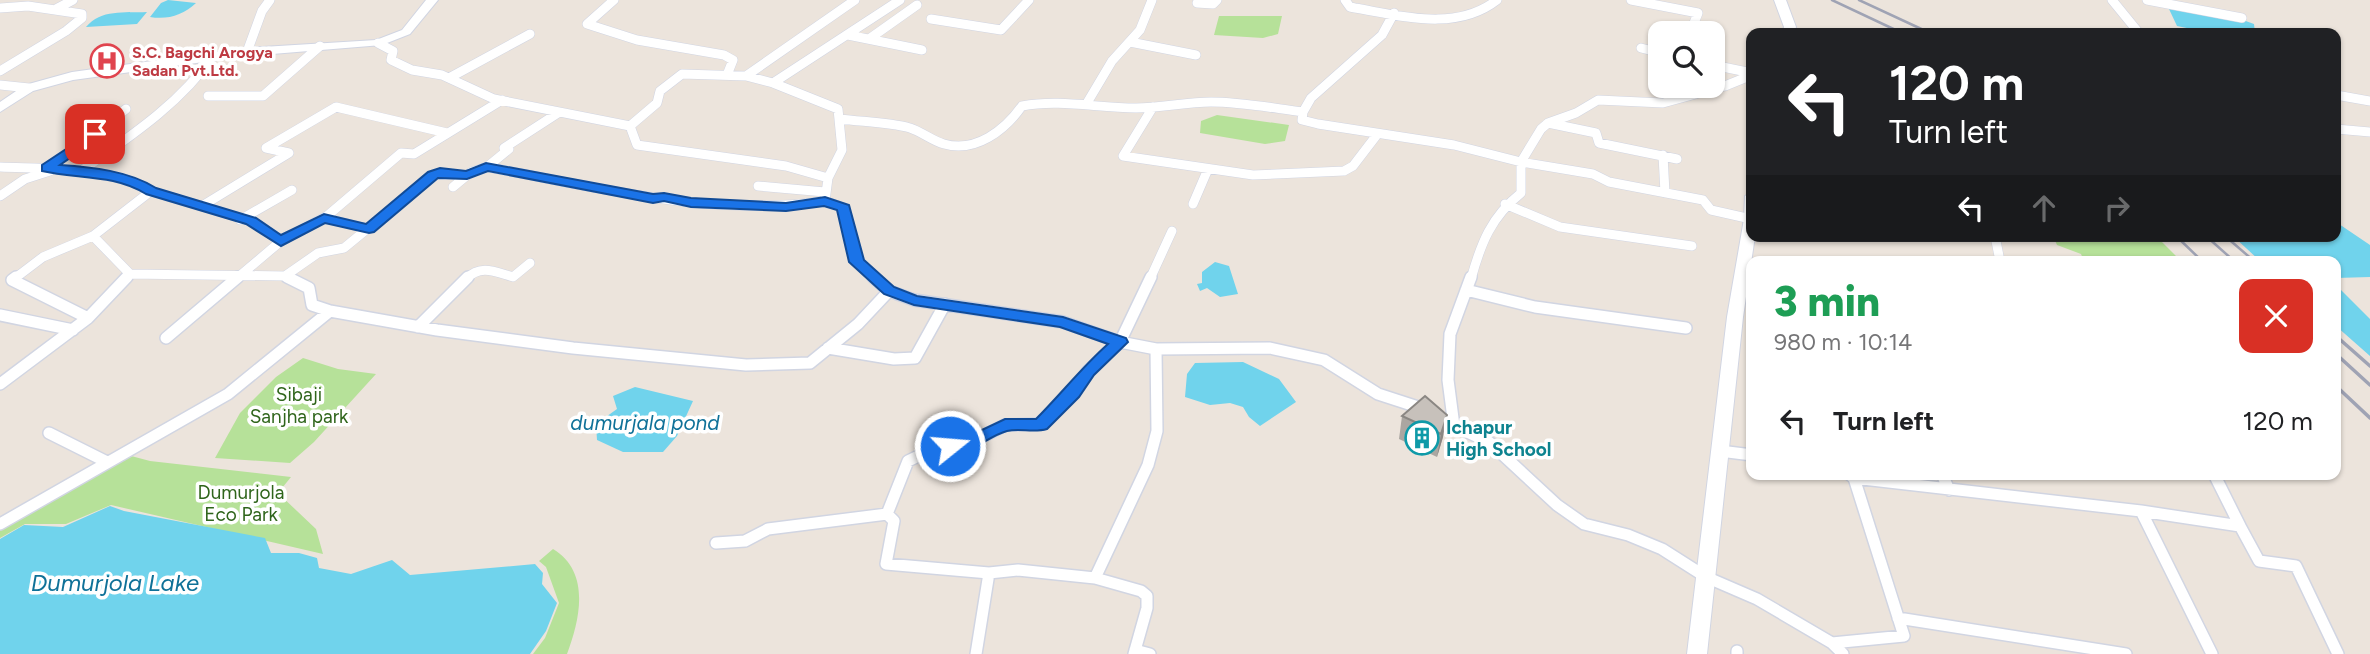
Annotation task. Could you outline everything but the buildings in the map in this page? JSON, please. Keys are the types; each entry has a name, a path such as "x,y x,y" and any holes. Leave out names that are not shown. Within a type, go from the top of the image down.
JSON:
{"street":[{"path":"55,9 73,0"},
{"path":"247,52 262,11 270,0"},
{"path":"0,108 29,88 72,76 247,52 378,43 405,32 432,0"},
{"path":"614,0 587,24 637,40 724,55 733,60 727,75"},
{"path":"746,76 855,0"},
{"path":"773,83 900,0"},
{"path":"931,19 1001,30 1028,0"},
{"path":"1087,103 1112,61 1140,30 1152,0"},
{"path":"1197,3 1213,4 1217,0"},
{"path":"1345,0 1350,7 1452,21 1479,13 1497,0"},
{"path":"1631,0 1698,13 1694,21"},
{"path":"1780,0 1790,28"},
{"path":"2112,0 2135,28"},
{"path":"2147,0 2242,18"},
{"path":"2187,0 2192,9"},
{"path":"869,39 917,5"},
{"path":"0,8 28,6 82,14 82,18 66,31 0,71"},
{"path":"1395,13 1382,35 1311,98 1303,112 1302,120 1336,130 1432,141 1521,162 1593,174 1609,182 1703,200 1711,210 1746,218"},
{"path":"449,78 530,34"},
{"path":"848,35 922,50"},
{"path":"1130,42 1196,55"},
{"path":"378,43 393,51 391,61 399,65 449,78 502,100 630,125 657,103 660,91 682,74 746,76 773,83 838,109 838,132 842,150 828,178 825,197"},
{"path":"208,96 262,96 320,46"},
{"path":"1641,48 1648,50"},
{"path":"81,171 134,133 198,78 212,56"},
{"path":"1725,68 1746,73"},
{"path":"1454,426 1448,406 1450,331 1485,232 1505,204 1521,193 1521,162 1541,130 1548,123 1576,113 1598,100 1663,103 1725,86 1746,77"},
{"path":"0,85 29,88"},
{"path":"2341,96 2370,101"},
{"path":"166,338 281,241 324,218 401,153 414,154 502,100"},
{"path":"840,119 899,126 935,138 943,144 968,146 988,138 1009,124 1022,106 1087,103 1125,108 1211,102 1303,112"},
{"path":"202,206 289,153 266,148 336,107 447,133"},
{"path":"1153,107 1123,156 1253,175 1344,172 1353,166 1376,136"},
{"path":"0,196 25,179 52,168 126,109"},
{"path":"453,187 509,149 503,148 558,113"},
{"path":"1548,123 1596,133 1599,143 1677,159"},
{"path":"630,125 637,145 786,166 828,178"},
{"path":"2341,129 2370,132"},
{"path":"1663,155 1665,193"},
{"path":"0,167 81,171 137,182 151,191 240,220 251,221 281,241"},
{"path":"486,167 653,198 664,197 691,202 786,207 825,197"},
{"path":"1193,204 1208,170"},
{"path":"285,276 317,253 344,248 433,175 467,175"},
{"path":"758,186 825,197 844,208 857,262 889,291 914,300 1063,322 1120,342 1156,349 1270,348 1324,360 1378,394 1418,407 1489,442 1557,505 1584,524 1628,535 1662,549 1706,577 1757,599 1832,643 1843,654"},
{"path":"240,220 292,190"},
{"path":"88,318 12,280 43,257 93,236 151,191"},
{"path":"1505,204 1560,226 1692,246"},
{"path":"324,218 369,229"},
{"path":"887,514 908,461 935,448 966,445 1005,425 1041,425 1073,393 1088,371 1120,342 1172,231"},
{"path":"93,236 130,274 285,276 309,288 312,305 330,312 573,348 746,365 810,363 858,324 889,291"},
{"path":"418,327 474,271 483,269 513,277 530,263"},
{"path":"0,384 88,318 130,274"},
{"path":"1697,654 1720,451 1746,276"},
{"path":"1466,290 1535,307 1686,328"},
{"path":"828,348 894,359 915,358 945,304"},
{"path":"0,524 228,394 330,312"},
{"path":"0,315 73,330"},
{"path":"1096,578 1138,490 1157,431 1156,349"},
{"path":"49,433 107,462"},
{"path":"1720,451 1746,454"},
{"path":"1832,643 1904,636 1852,480"},
{"path":"1879,480 2141,511 2240,526"},
{"path":"1945,480 1949,490"},
{"path":"2217,480 2259,561 2296,566 2338,654"},
{"path":"2141,511 2212,654"},
{"path":"716,543 745,541 768,529 887,514"},
{"path":"887,514 894,521 886,564 989,573 1028,571 1096,578 1141,591 1147,596 1147,608 1134,652 1150,654"},
{"path":"976,654 989,573"},
{"path":"1898,618 2126,654"}],"green space":[{"path":"1219,16 1282,16 1278,34 1263,38 1214,35"},
{"path":"1217,115 1289,125 1285,141 1265,144 1200,133 1201,121"},
{"path":"2056,242 2162,242 2176,256 2082,256"},
{"name":"Sibaji Sanjha park","path":"303,358 338,369 376,374 314,442 290,463 215,458 240,413 276,377"},
{"name":"Dumurjola Eco Park","path":"120,453 150,461 291,477 278,493 316,529 323,554 111,505 66,524 25,524 0,538 0,526"},
{"path":"553,549 565,559 578,583 576,626 567,654 533,654 545,638 559,603 546,567 539,561"}],"water":[{"path":"168,0 196,3 175,16 150,17 161,3"},
{"path":"2169,9 2243,20 2254,24 2254,28 2187,28 2177,26"},
{"path":"147,12 137,24 86,27 106,15"},
{"path":"2341,225 2370,245 2370,277 2341,278 2341,256 2255,256 2239,242 2341,242"},
{"path":"1215,262 1229,266 1238,294 1220,297 1207,288 1200,291 1197,284 1202,283 1202,272"},
{"path":"2341,290 2370,319 2370,356 2341,330"},
{"path":"1243,362 1279,379 1296,402 1260,426 1249,417 1243,407 1230,403 1210,405 1185,397 1187,374 1195,363"},
{"name":"dumurjala pond","path":"635,387 693,401 677,436 663,452 623,452 597,440 596,424 617,409 613,396"},
{"name":"Dumurjola Lake","path":"110,506 265,538 271,553 299,553 317,558 319,568 351,574 392,560 410,575 535,564 543,573 542,584 557,603 546,631 530,654 0,654 0,539 24,525 63,527"}],"railway":[{"path":"1832,0 1891,28"},
{"path":"1859,0 1919,28"},
{"path":"2182,242 2197,256"},
{"path":"2213,242 2228,256"},
{"path":"2232,242 2248,256"},
{"path":"2341,340 2370,366"},
{"path":"2341,359 2370,385"},
{"path":"2341,391 2370,418"}],"place":[{"name":"S.C. Bagchi Arogya Sadan Pvt.Ltd.","path":"107,61"},
{"name":"Ichapur High School","path":"1422,438"}],"route":[{"path":"95,134 47,168 81,171 137,182 151,191 240,220 251,221 281,241 324,218 369,229 433,175 467,175 486,167 653,198 664,197 691,202 786,207 825,201 844,208 857,262 889,291 914,300 1063,322 1120,342 1088,371 1073,393 1041,425 1005,425 966,445 950,446"}]}
